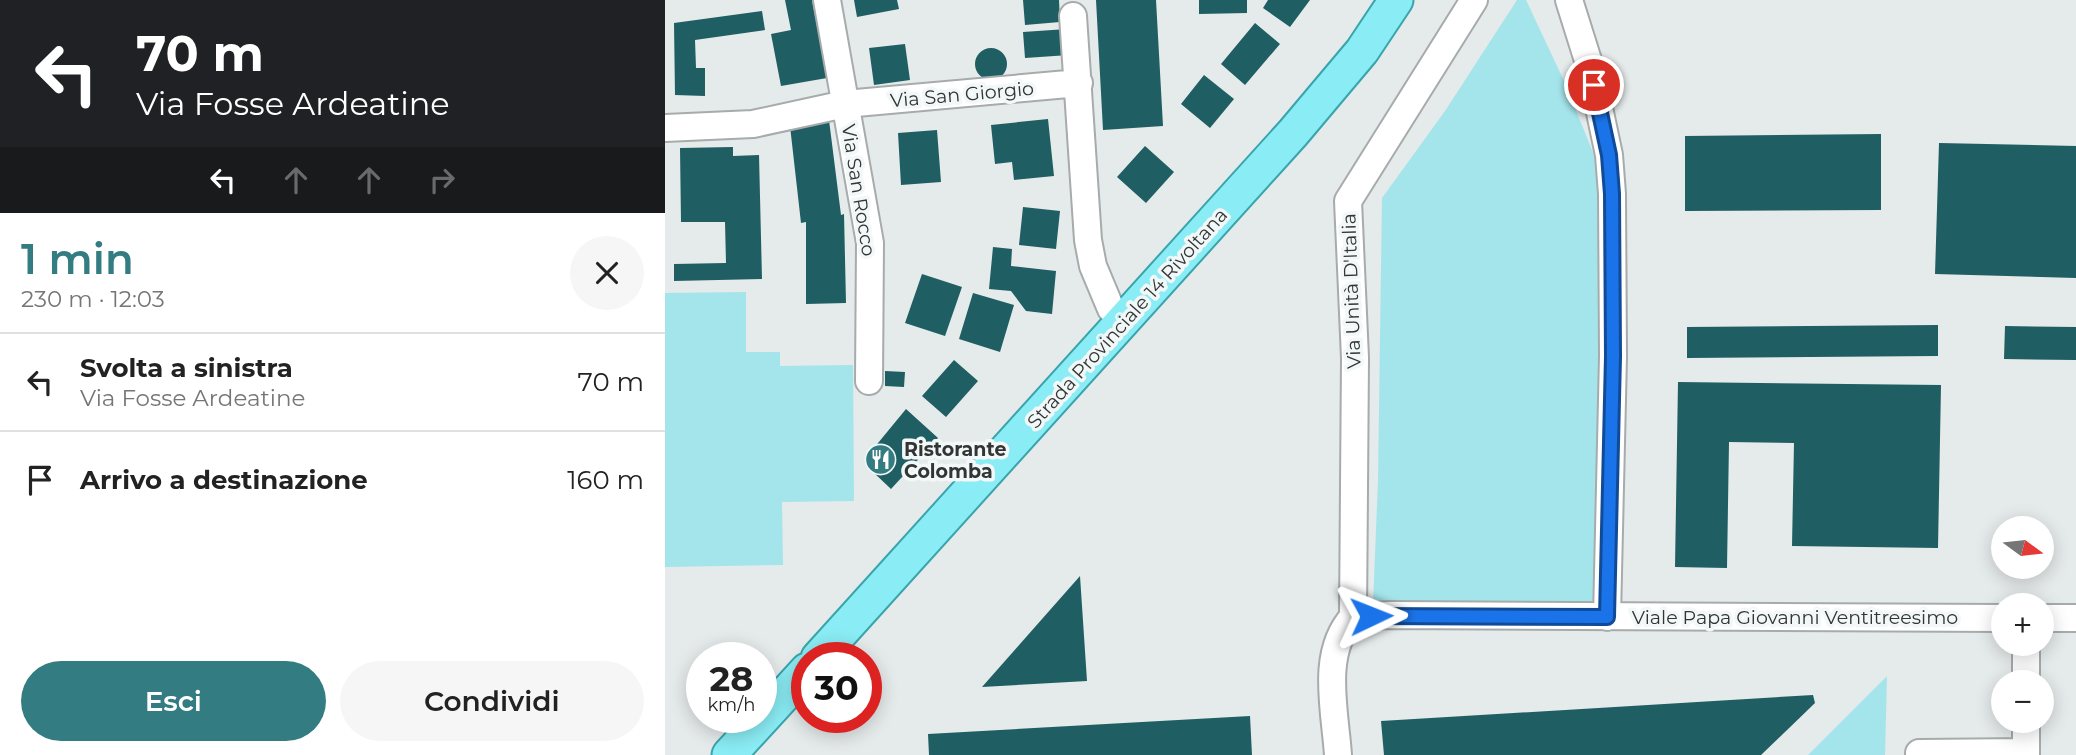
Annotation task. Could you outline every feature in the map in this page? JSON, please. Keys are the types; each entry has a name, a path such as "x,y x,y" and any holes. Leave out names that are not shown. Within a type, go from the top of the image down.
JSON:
{"main road":[{"name":"Strada Provinciale 14 Rivoltana","path":"830,642 962,474 1314,80 1370,0"},
{"name":"Strada Provinciale 14 Rivoltana","path":"832,642 1293,133 1362,51 1396,0"},
{"path":"729,755 791,687"}],"street":[{"name":"Via San Rocco","path":"827,0 871,252 869,381"},
{"name":"Via Unità D'Italia","path":"1338,755 1332,656 1347,624 1355,358 1348,201 1474,0"},
{"path":"1569,0 1593,80 1609,155 1612,194 1613,356 1607,617"},
{"path":"1073,16 1089,249 1111,309"},
{"name":"Via San Giorgio","path":"665,128 753,124 845,104 1079,83"},
{"name":"Viale Papa Giovanni Ventitreesimo","path":"1347,624 1389,615 1991,618"},
{"path":"2054,618 2076,618"},
{"path":"1919,753 2026,753 2026,733"}],"shaded area":[{"path":"1517,0 1526,0 1565,83 1598,165 1601,381 1596,605 1373,605 1378,480 1382,198 1445,111"},
{"path":"746,292 746,352 780,352 780,366 853,365 854,501 782,502 783,565 665,567 665,293"},
{"path":"1887,676 1885,755 1808,755"}],"building":[{"path":"785,0 812,0 827,78 781,86 771,34 791,30"},
{"path":"854,0 897,0 899,9 857,17"},
{"path":"1023,0 1059,0 1060,22 1025,25"},
{"path":"1096,0 1156,0 1163,126 1103,130"},
{"path":"1199,0 1247,0 1247,13 1199,14"},
{"path":"1268,0 1310,0 1290,27 1263,8"},
{"path":"762,11 765,30 695,40 696,68 705,68 705,96 675,95 674,23"},
{"path":"1255,23 1280,44 1245,85 1221,64"},
{"path":"1067,29 1069,55 1025,58 1023,32"},
{"path":"905,44 910,80 874,85 869,48"},
{"path":"991,48 1002,53 1007,64 1002,75 991,80 980,75 975,64 980,53"},
{"path":"1204,75 1234,99 1210,128 1181,104"},
{"path":"1048,119 1054,176 1014,180 1012,162 995,164 991,125"},
{"path":"829,120 841,215 844,214 846,303 806,304 806,222 801,223 790,126"},
{"path":"937,130 941,182 901,185 898,133"},
{"path":"1881,134 1881,210 1685,211 1685,136"},
{"path":"1939,143 2076,146 2076,278 1935,274"},
{"path":"1145,146 1174,172 1146,203 1117,177"},
{"path":"733,147 733,156 759,155 762,279 674,281 674,264 726,263 725,222 681,222 680,148"},
{"path":"1023,207 1060,211 1056,249 1019,245"},
{"path":"993,247 1012,249 1011,266 1056,271 1052,314 1026,311 1011,291 989,289"},
{"path":"922,274 962,287 945,336 905,323"},
{"path":"973,293 1014,305 1000,352 959,339"},
{"path":"1938,325 1938,356 1687,358 1687,327"},
{"path":"2005,326 2076,327 2076,360 2004,359"},
{"path":"954,360 978,381 946,417 922,396"},
{"path":"885,371 905,372 904,387 885,386"},
{"path":"1678,382 1941,385 1938,548 1792,546 1794,443 1729,442 1727,568 1675,567"},
{"path":"906,409 938,438 891,489 873,472 880,464 869,454"},
{"path":"1080,576 1087,681 982,687"},
{"path":"1813,695 1815,703 1761,755 1384,755 1381,721"},
{"path":"1250,716 1252,755 929,755 928,734"}],"place":[{"name":"Ristorante Colomba","path":"881,460"}],"route":[{"path":"1371,616 1607,617 1613,356 1612,194 1609,155 1594,85"}]}
